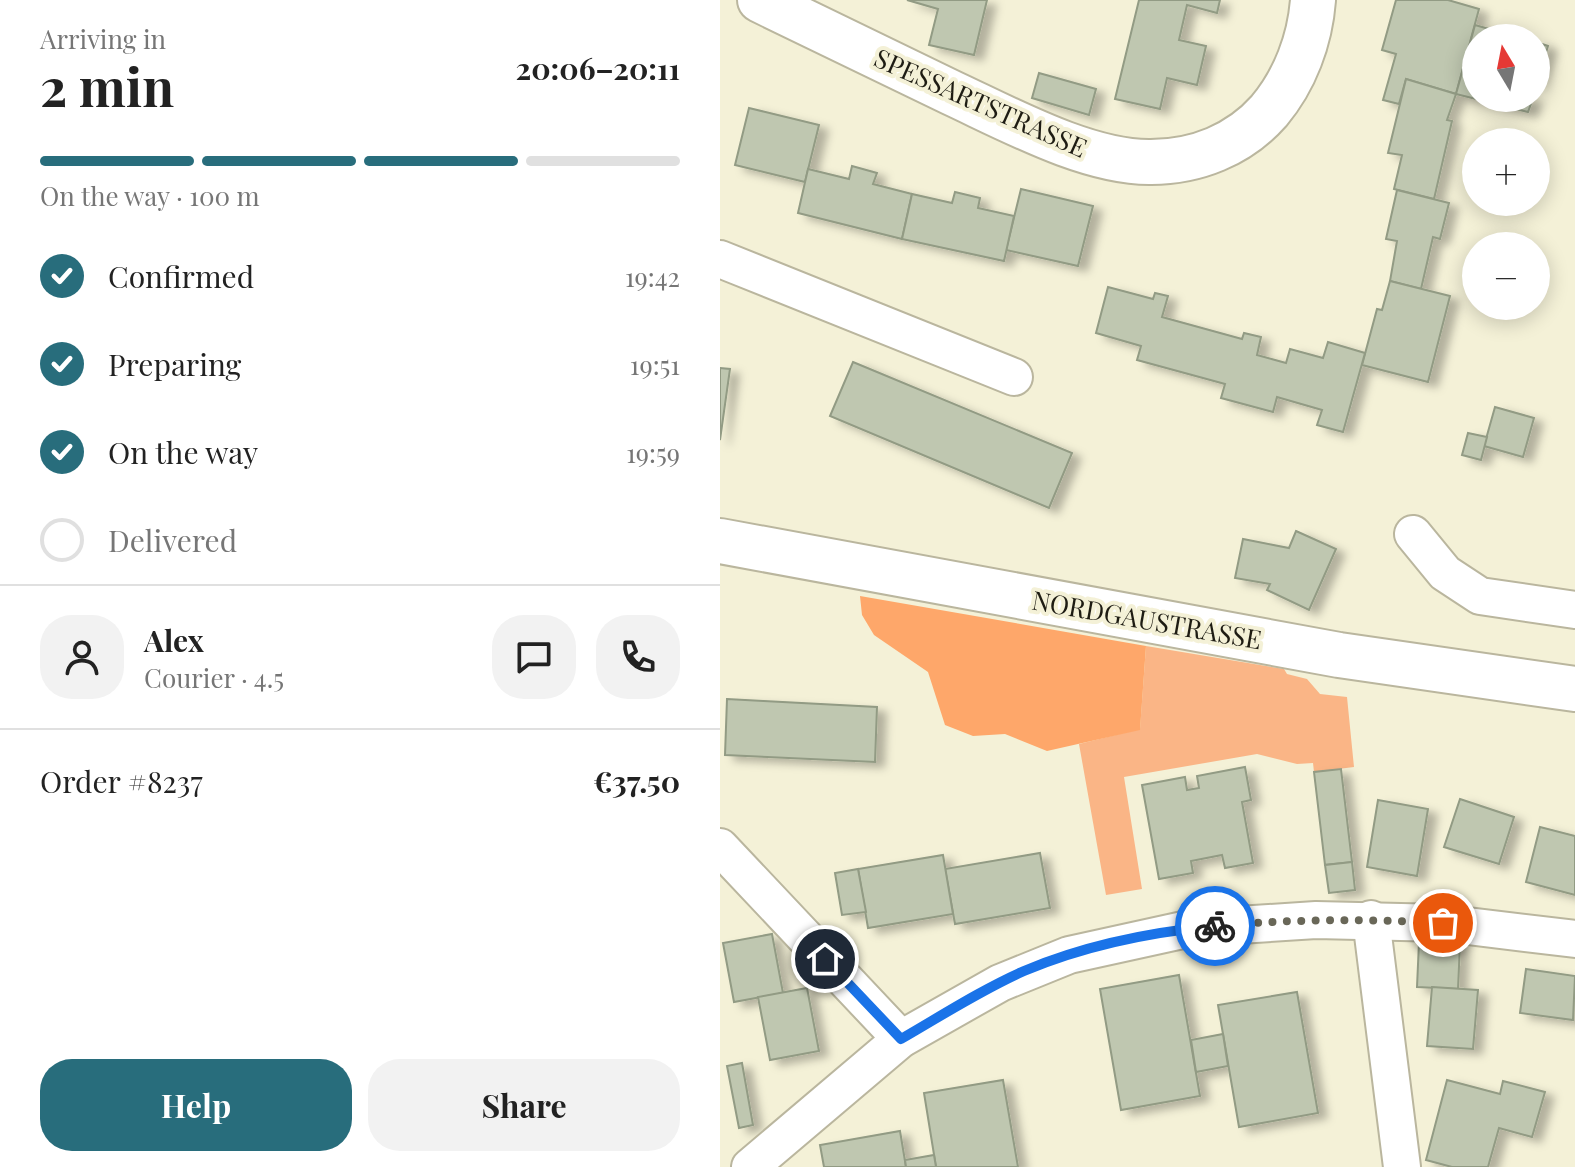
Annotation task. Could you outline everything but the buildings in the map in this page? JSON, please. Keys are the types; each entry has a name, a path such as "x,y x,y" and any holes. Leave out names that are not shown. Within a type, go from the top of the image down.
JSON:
{"main road":[{"name":"SPESSARTSTRASSE","path":"760,0 1020,125 1091,152 1148,162 1190,159 1223,146 1257,124 1286,91 1304,49 1313,0"},
{"name":"NORDGAUSTRASSE","path":"720,541 1339,655 1575,689"}],"street":[{"path":"720,259 1014,377"},
{"path":"1413,534 1445,573 1480,596 1575,610"},
{"path":"720,847 901,1039"},
{"path":"1371,919 1402,1167"},
{"path":"750,1167 901,1039 1000,983 1069,955 1192,928 1371,919 1443,923 1575,939"}],"shaded area":[{"path":"860,596 1146,646 1140,730 1047,751 1005,734 973,736 945,725 928,672 874,635 862,615"},
{"path":"1146,646 1284,669 1287,674 1307,679 1320,694 1347,697 1354,767 1314,772 1313,763 1297,764 1257,754 1124,777 1142,889 1106,895 1079,744 1140,729"}],"way so far":[{"path":"1215,926 1371,919 1443,923"}],"route":[{"path":"825,959 901,1039 1000,983 1069,955 1192,928 1215,926"}]}
